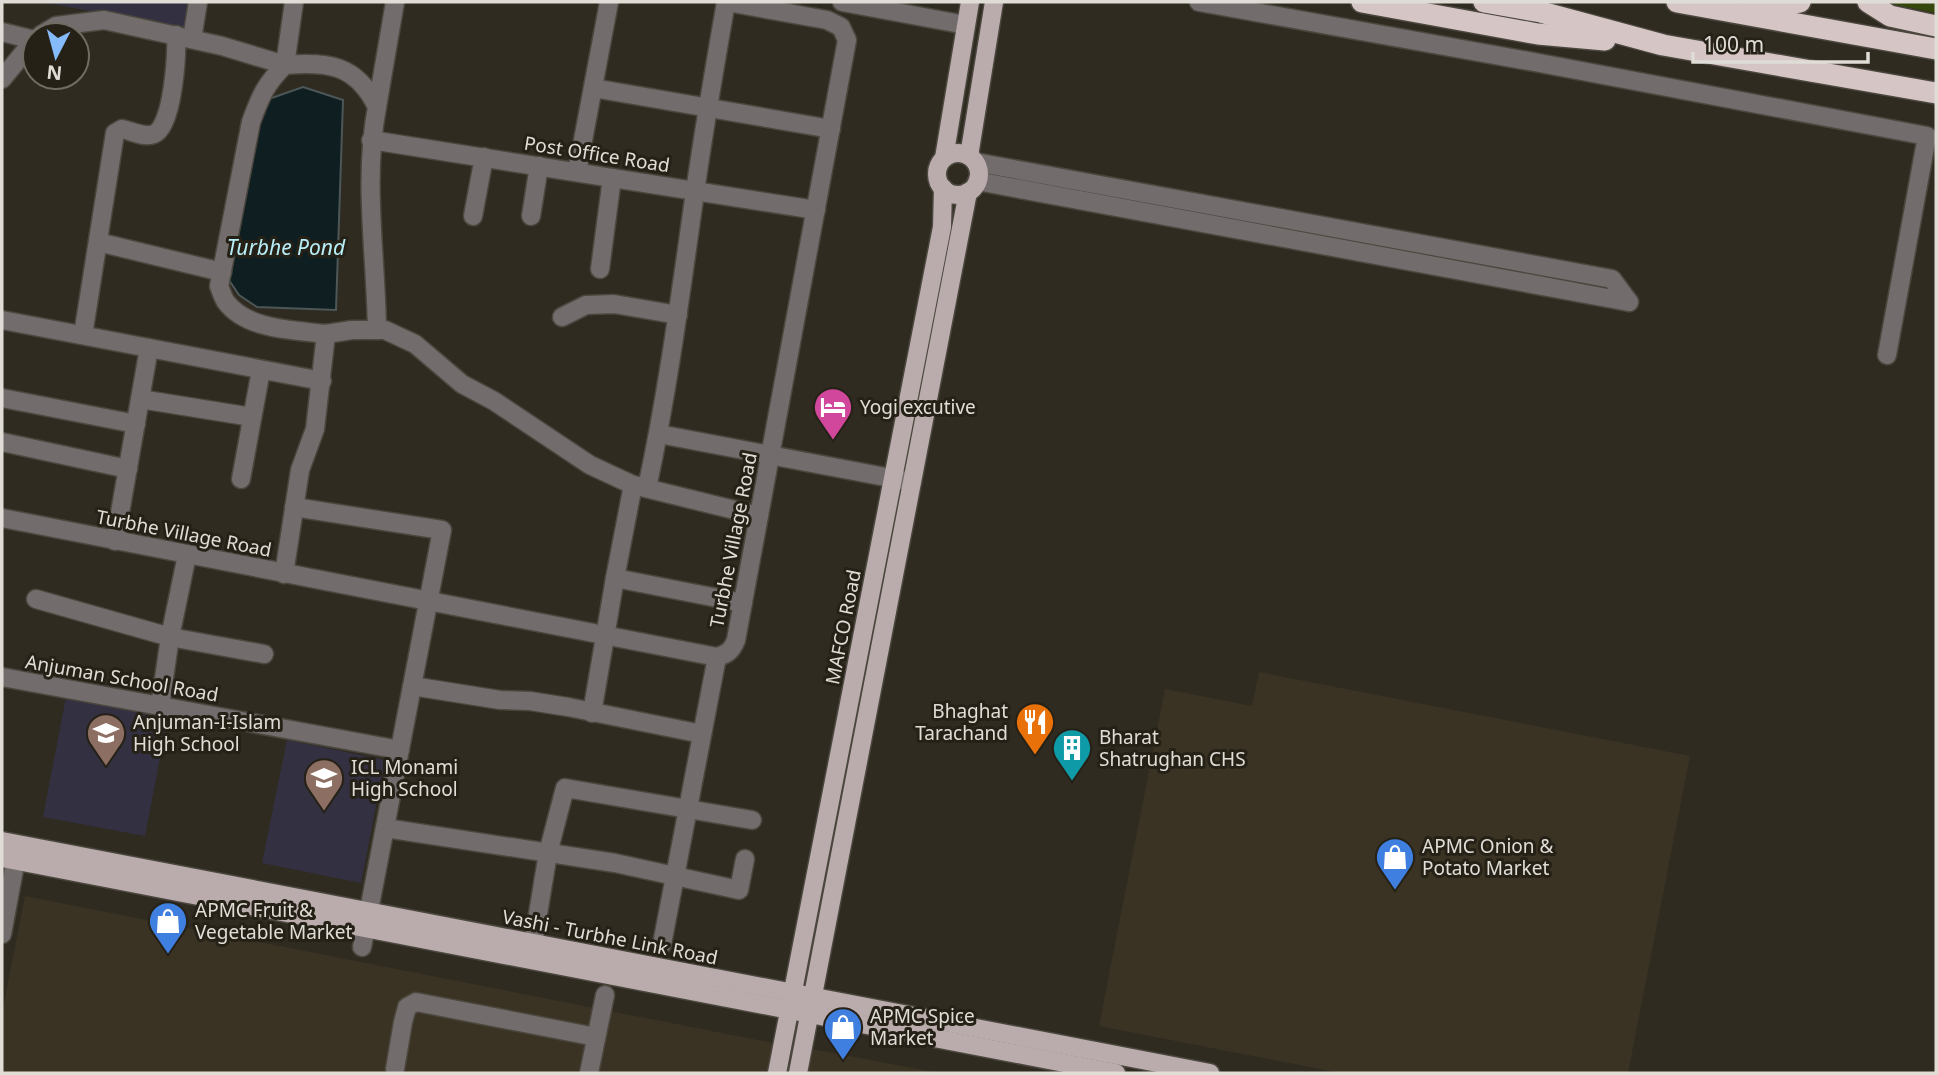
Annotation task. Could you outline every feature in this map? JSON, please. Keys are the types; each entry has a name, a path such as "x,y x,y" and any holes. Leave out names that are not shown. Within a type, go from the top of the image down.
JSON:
{"highway":[{"path":"1362,2 1538,34 1662,45"},
{"path":"1484,2 1541,12 1662,45 1933,94"},
{"path":"1677,2 1936,49"},
{"path":"1731,11 1800,2"},
{"path":"1868,2 1891,16 1936,26"}],"main road":[{"path":"970,2 944,158 937,169 937,176 943,188 955,194 973,187"},
{"path":"972,159 994,2"},
{"path":"798,1073 914,473 978,168 972,159 956,153 944,158"},
{"name":"MAFCO Road","path":"777,1073 942,227 943,188"},
{"name":"Vashi - Turbhe Link Road","path":"7,849 1077,1057 1210,1073"},
{"name":"Vashi - Turbhe Link Road","path":"367,920 533,944 791,1002"},
{"name":"Vashi - Turbhe Link Road","path":"1077,1057 1116,1073"}],"street":[{"path":"83,335 115,133 122,130 151,136 160,131 165,122 184,37 198,2"},
{"path":"294,2 285,65 269,80 259,98 251,122 219,286 225,301 237,313 257,323 326,334 385,330 415,344 462,384 494,401 590,465 633,485 759,516"},
{"path":"377,330 371,140 395,2"},
{"path":"577,172 609,2"},
{"path":"633,485 648,488 659,434 708,107 727,2"},
{"name":"Turbhe Village Road","path":"2,518 605,636 717,657 726,655 733,649 743,603 847,40 841,27 828,20 727,2"},
{"path":"842,2 966,25"},
{"path":"1199,2 1521,59 1927,136 1887,355"},
{"path":"91,22 104,20 184,37 285,65 312,63 332,66 349,72 362,82 377,107"},
{"path":"2,32 21,35"},
{"path":"2,79 21,57"},
{"path":"593,88 831,129"},
{"name":"Post Office Road","path":"371,140 816,210"},
{"path":"473,216 484,157"},
{"path":"972,159 1612,279 1629,302 973,187"},
{"path":"531,216 539,166"},
{"path":"600,269 612,178"},
{"path":"98,242 222,272"},
{"path":"562,317 586,305 614,304 678,315"},
{"path":"2,320 322,381"},
{"path":"284,574 300,470 315,429 326,334"},
{"path":"116,541 149,348"},
{"path":"241,479 261,370"},
{"path":"2,398 136,424"},
{"path":"140,399 252,417"},
{"path":"659,434 771,455 914,473"},
{"path":"2,442 128,469"},
{"path":"592,713 633,485"},
{"path":"294,507 442,530 362,947"},
{"path":"160,706 170,637 187,555"},
{"path":"615,578 743,603"},
{"path":"36,599 170,637 264,654"},
{"path":"662,944 717,657"},
{"path":"856,670 875,673"},
{"name":"Anjuman School Road","path":"2,677 400,751"},
{"path":"412,686 500,700 530,701 702,734"},
{"path":"533,944 548,853 565,788 752,820"},
{"path":"385,828 615,863 739,891 745,859"},
{"path":"2,934 7,849"},
{"path":"589,1073 605,995"},
{"path":"395,1069 402,1022 407,1007 416,1002 596,1037"}],"shaded area":[{"path":"43,2 198,2 193,31"},
{"name":"APMC Onion & Potato Market","path":"1259,672 1690,756 1628,1073 1340,1073 1099,1026 1165,689 1252,706"},
{"name":"Anjuman-I-Islam High School","path":"66,697 168,717 145,836 43,817"},
{"name":"ICL Monami High School","path":"287,740 385,760 361,883 262,863"},
{"name":"APMC Fruit & Vegetable Market","path":"25,896 773,1043 767,1073 2,1073 2,1013"},
{"name":"APMC Spice Market","path":"812,1049 939,1073 808,1073"}],"green space":[{"path":"1890,2 1936,2 1936,13 1896,5"}],"water":[{"name":"Turbhe Pond","path":"303,87 343,100 336,310 257,307 239,295 227,277 263,101"}],"place":[{"name":"Yogi excutive","path":"833,441"},
{"name":"Bhaghat Tarachand","path":"1035,756"},
{"name":"Anjuman-I-Islam High School","path":"106,767"},
{"name":"Bharat Shatrughan CHS","path":"1072,782"},
{"name":"ICL Monami High School","path":"324,812"},
{"name":"APMC Onion & Potato Market","path":"1395,891"},
{"name":"APMC Fruit & Vegetable Market","path":"168,955"},
{"name":"APMC Spice Market","path":"843,1061"}]}
